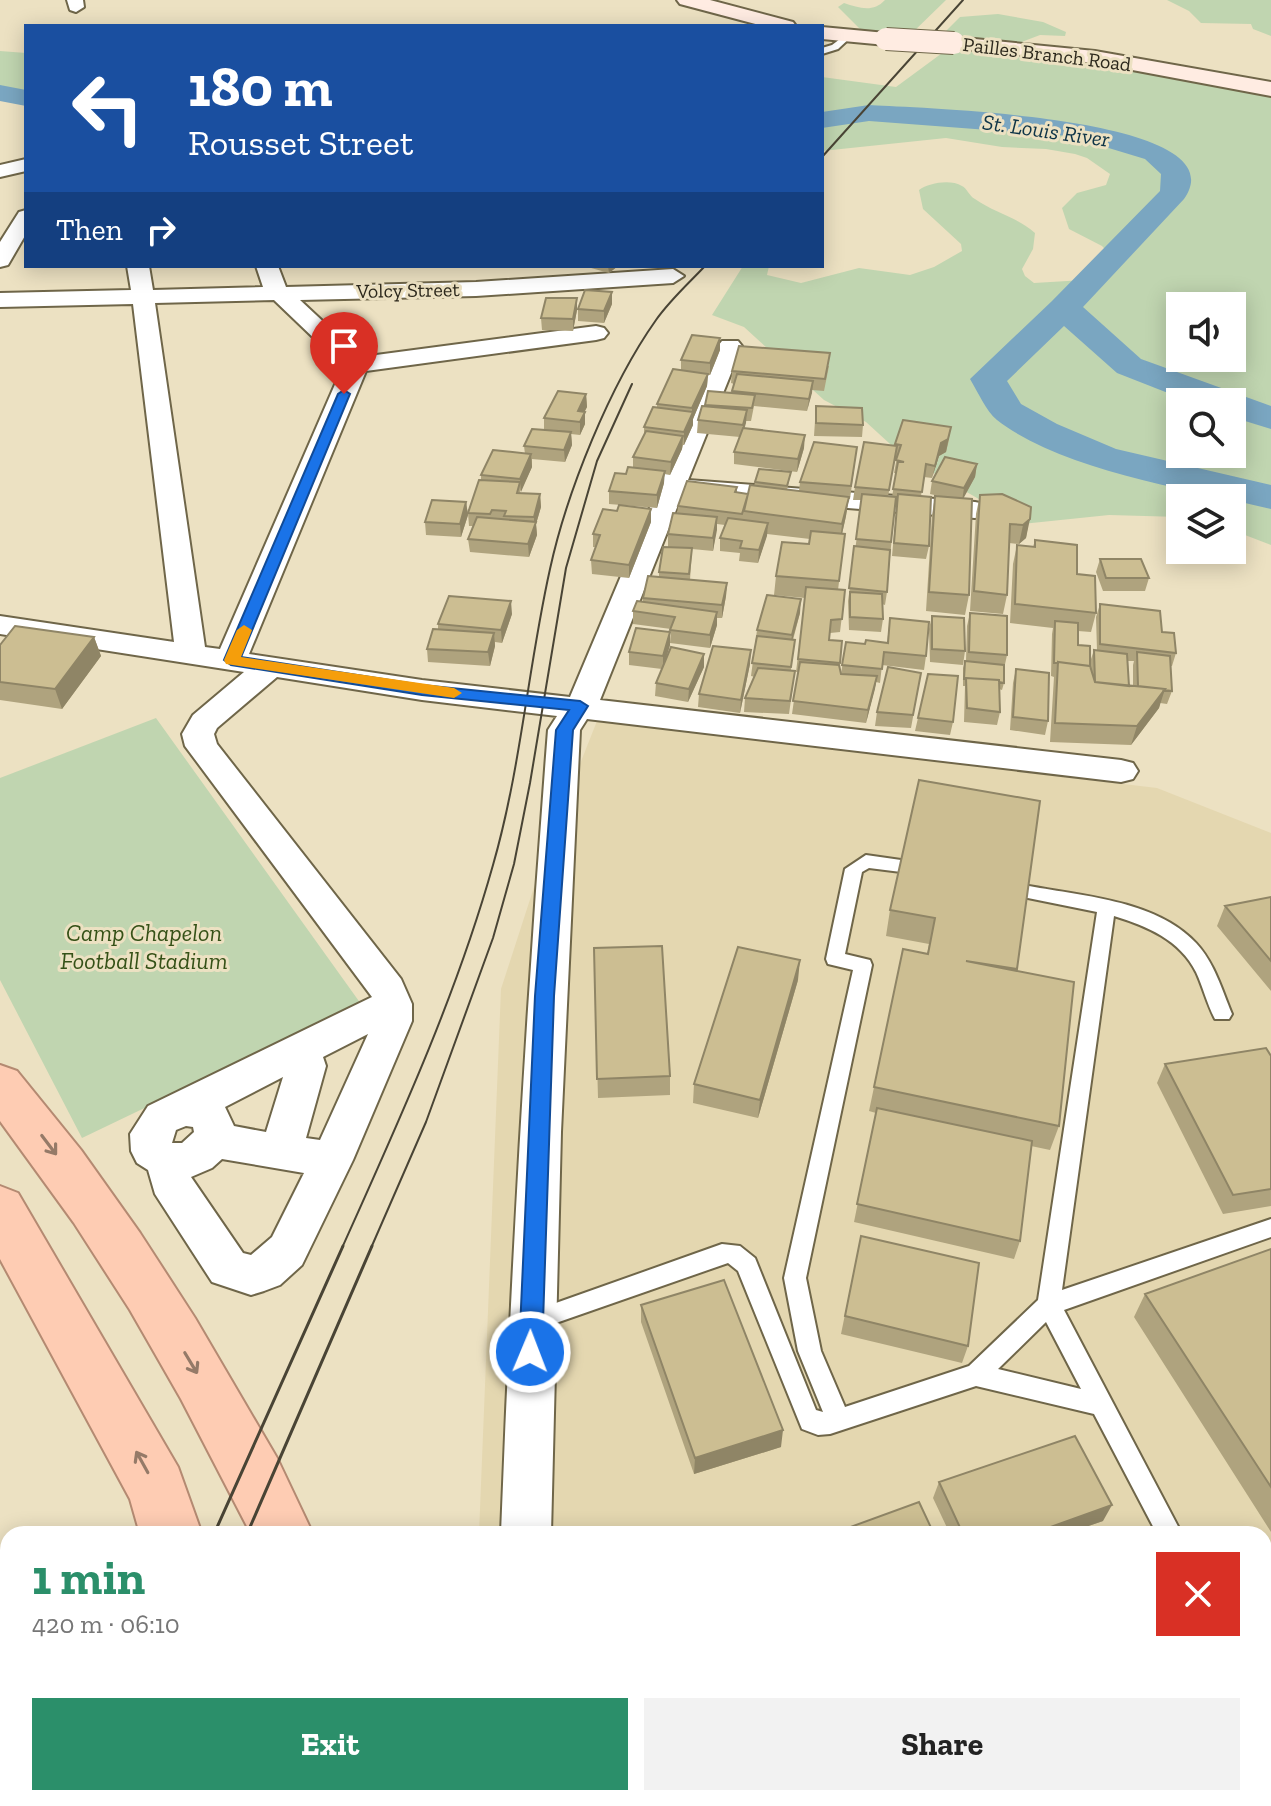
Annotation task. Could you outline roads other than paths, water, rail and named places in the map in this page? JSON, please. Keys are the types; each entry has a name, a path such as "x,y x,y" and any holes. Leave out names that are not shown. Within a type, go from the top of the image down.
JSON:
{"highway":[{"path":"0,1085 48,1143 129,1259 211,1398 278,1526"},
{"path":"0,1209 157,1488 169,1526"}],"main road":[{"path":"687,0 778,24"},
{"name":"Pailles Branch Road","path":"828,39 954,43 1095,57 1271,89"}],"street":[{"path":"0,171 24,165"},
{"path":"0,260 24,219"},
{"path":"138,268 160,406 191,654"},
{"path":"267,268 271,283 279,293 356,365"},
{"name":"Volcy Street","path":"0,300 476,289 673,276"},
{"path":"356,365 596,333"},
{"path":"526,1526 531,1322 545,996 564,730 580,706 730,346"},
{"path":"231,660 356,365"},
{"path":"670,487 975,510"},
{"path":"0,625 422,690 1121,771"},
{"path":"168,1161 170,1181 228,1268 251,1275 277,1263 287,1251 332,1160 393,1021 393,1004 388,989 201,746 198,734 204,722 271,666"},
{"path":"182,1109 193,1109 209,1116 215,1131 213,1140 208,1148 189,1160 168,1161 152,1151 151,1134 162,1118 393,1004"},
{"path":"281,1152 306,1066 302,1050"},
{"path":"213,1140 332,1160"}],"lane":[{"path":"839,1420 816,1376 801,1326 795,1278 863,965 835,959 854,869 866,861 901,866"},
{"path":"1024,891 1106,909 1167,929 1188,946 1203,966 1222,1014"},
{"path":"1106,909 1049,1305 1098,1404 1166,1526"},
{"path":"531,1322 732,1253 747,1265 807,1418 820,1425 976,1375 1049,1305 1271,1228"},
{"path":"976,1375 1098,1404"}],"waterway":[{"name":"St. Louis River","path":"0,93 24,98"},
{"name":"St. Louis River","path":"824,120 869,113 1069,128 1113,138 1155,153 1176,172 1174,193 1064,308"},
{"name":"St. Louis River","path":"1064,308 1129,366 1186,388"},
{"name":"St. Louis River","path":"1064,308 988,379 1008,411 1044,432 1104,457 1271,497"},
{"name":"St. Louis River","path":"1246,410 1271,418"}],"tram line":[{"path":"824,155 963,0"},
{"path":"342,1248 444,1011 493,865 511,792 550,569 579,473 622,375 639,346 667,306 703,268"},
{"path":"371,1248 426,1122 493,938 514,864 530,783 566,568 597,461 632,384"},
{"path":"218,1526 343,1246"},
{"path":"250,1526 372,1246"}],"park label":[{"name":"Camp Chapelon Football Stadium","path":"144,947"}]}
